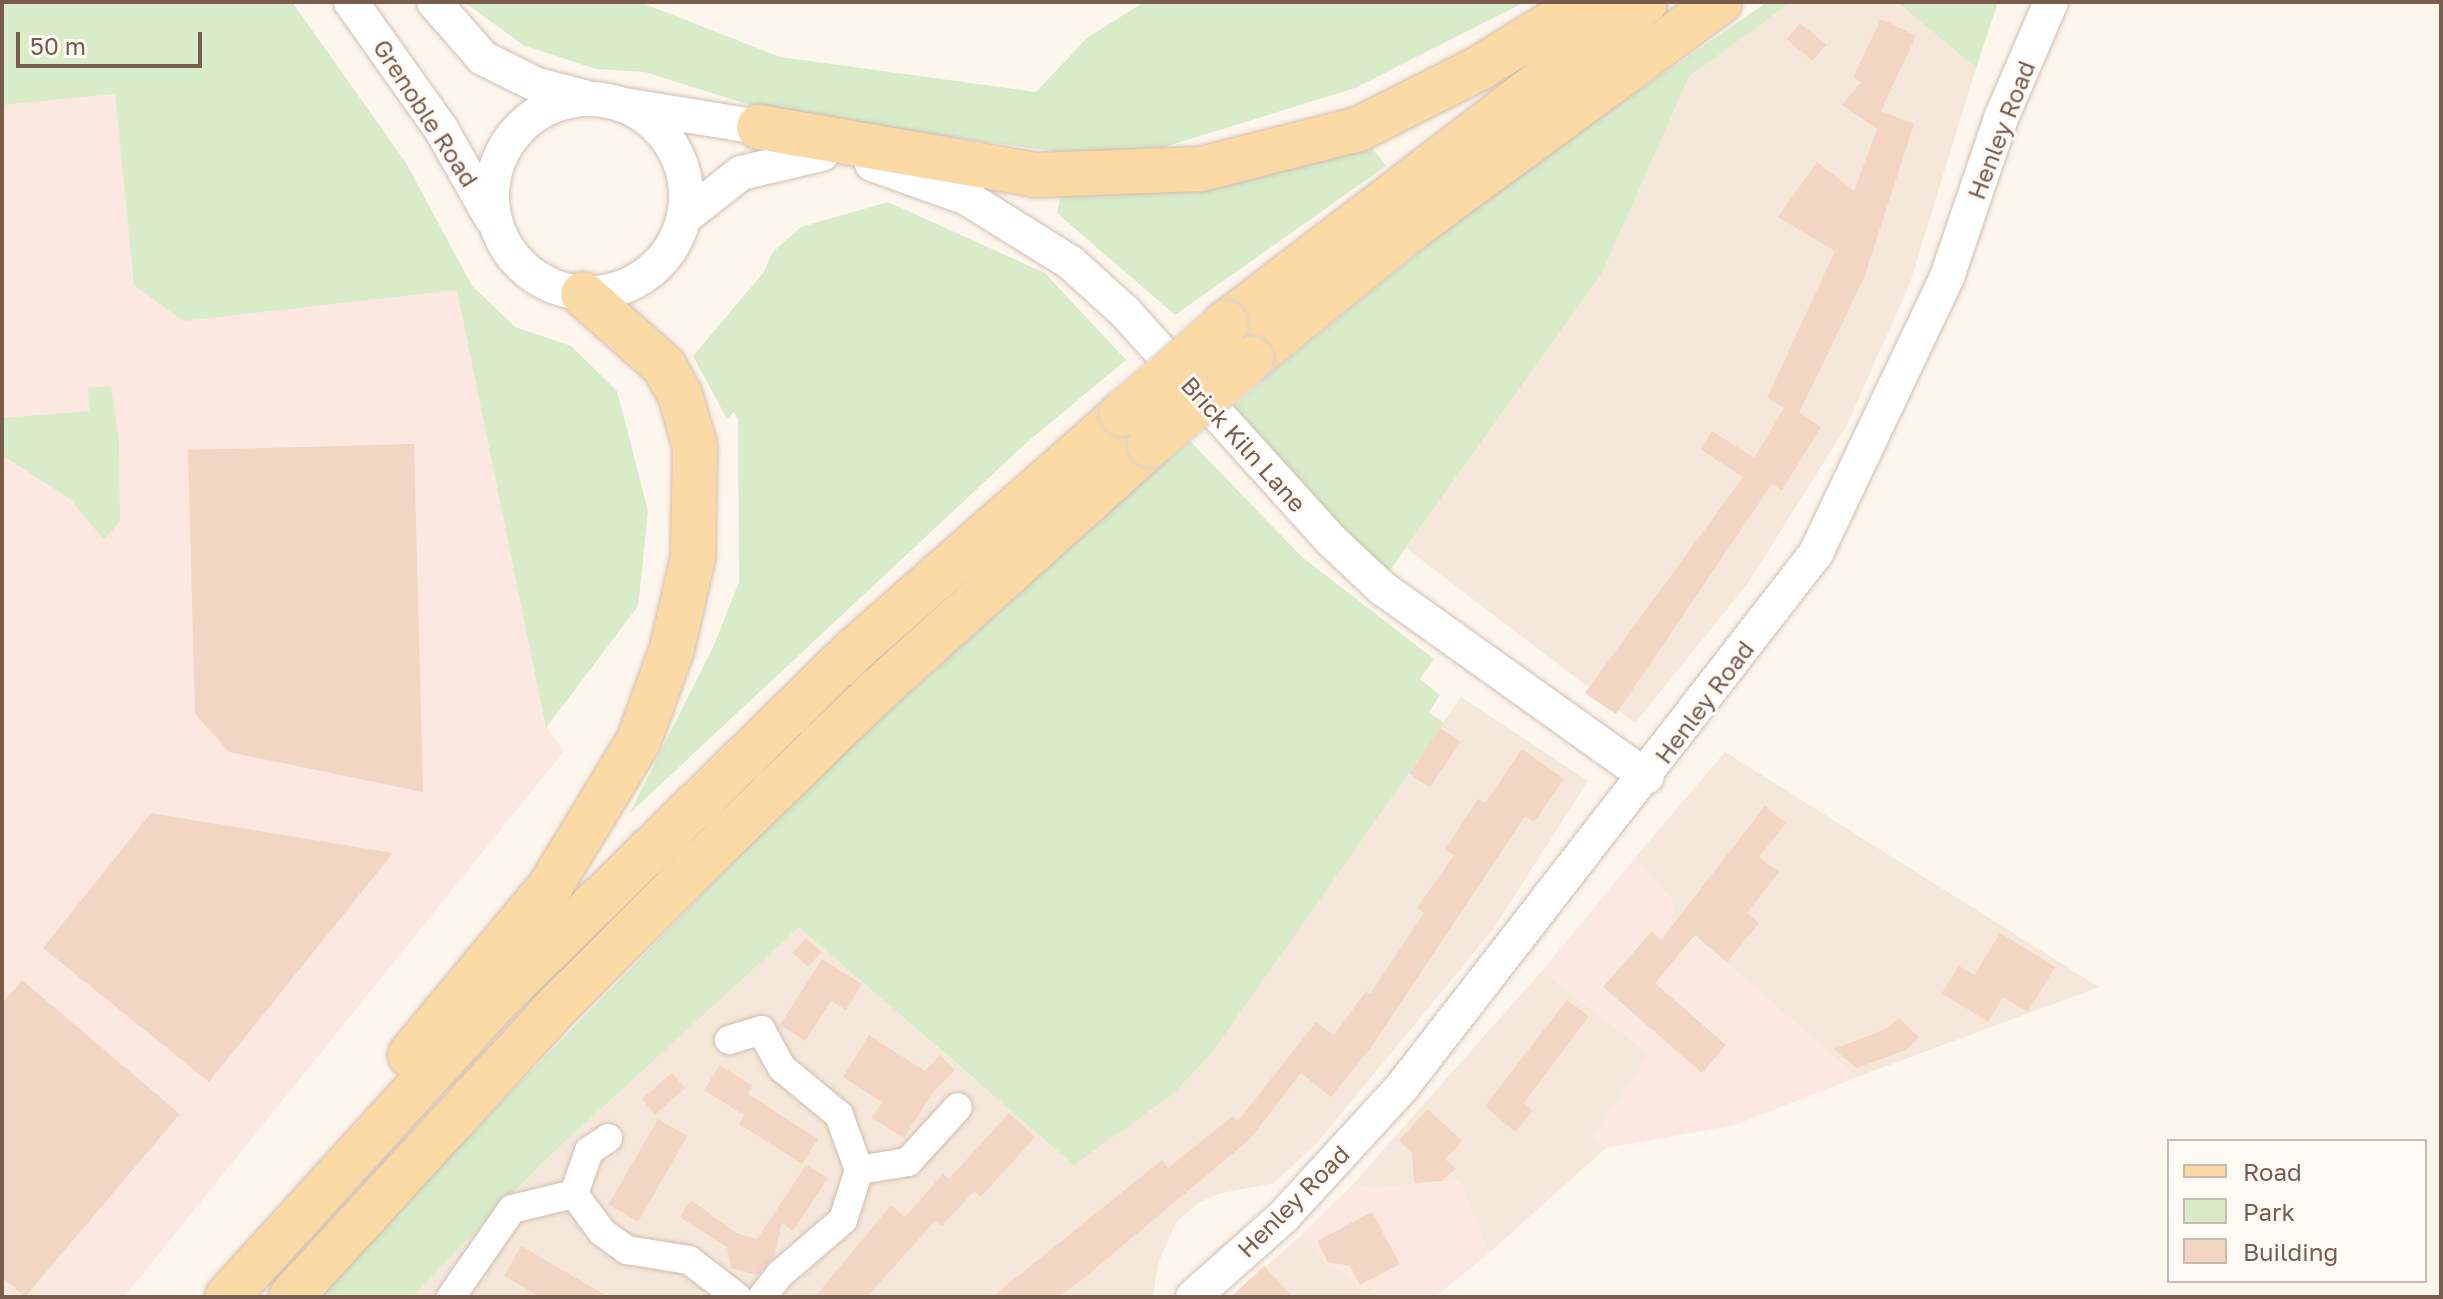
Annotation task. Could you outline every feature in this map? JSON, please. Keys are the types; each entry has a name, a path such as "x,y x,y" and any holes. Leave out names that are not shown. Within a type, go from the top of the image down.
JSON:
{"main road":[{"path":"759,127 1036,175 1201,169 1359,129 1478,69 1586,2"},
{"path":"291,1297 549,1015 876,692 1136,429 1226,323 1645,2"},
{"path":"228,1295 512,985 850,654 1136,429 1251,359 1408,231 1720,2"},
{"path":"228,1295 320,1162 551,885 639,740 672,649 693,557 695,446 680,395 664,366 583,294"}],"street":[{"name":"Grenoble Road","path":"351,2 441,129 496,226"},
{"path":"434,2 483,58 537,85 624,105 653,122 675,149 686,182 685,217 672,249 648,274 617,290 583,294 529,274 509,252 496,226 492,190 501,154 533,118 554,105 590,98"},
{"name":"Henley Road","path":"1193,1297 1283,1217 1402,1087 1647,777 1816,553 1947,277 2001,118 2051,2"},
{"name":"Brick Kiln Lane","path":"624,105 759,127 822,154 931,182 1071,263 1125,312 1332,541 1382,588 1647,777"},
{"name":"Brick Kiln Lane","path":"685,217 741,173 822,154"},
{"path":"729,1040 761,1030 782,1068 839,1115 859,1170 843,1220 780,1274 762,1297"},
{"path":"859,1170 908,1162 958,1107"},
{"path":"574,1194 589,1151 608,1138"},
{"path":"451,1297 512,1209 574,1194"},
{"path":"574,1194 602,1232 627,1250 689,1260 737,1297"}],"shaded area":[{"path":"2,2 292,2 406,163 472,286 515,327 571,346 617,391 648,511 638,606 546,727 564,751 124,1297 2,1297"},
{"path":"1791,2 1897,2 1976,68 1910,283 1846,427 1748,583 1635,723 1406,548 1602,273 1689,77"},
{"path":"1461,697 1588,781 1494,928 1317,1143 1274,1183 1222,1193 1199,1202 1177,1221 1158,1264 1153,1297 412,1297 544,1161 799,926 976,1081 1214,1050"},
{"path":"1725,752 2099,987 1857,1077 1673,917 1672,901 1635,858"},
{"path":"1635,858 1672,901 1674,918 1857,1077 1735,1125 1606,1148 1592,1137 1650,1054 1542,971"},
{"path":"1542,971 1650,1054 1593,1137 1606,1148 1489,1253 1459,1180 1373,1189 1353,1184"},
{"path":"1459,1180 1489,1253 1435,1297 1380,1297 1371,1286 1361,1290 1344,1272 1324,1262 1311,1240 1298,1238 1353,1184 1373,1189"},
{"path":"1298,1238 1311,1240 1324,1262 1344,1272 1361,1289 1371,1286 1380,1297 1232,1297"}],"green space":[{"path":"2,2 292,2 406,163 472,286 515,327 571,346 617,391 648,511 638,606 546,728 457,290 183,321 134,285 115,94 2,105"},
{"path":"464,2 640,2 780,57 1036,92 1087,38 1144,2 1525,2 1355,88 1148,152 1080,155 769,111 645,72 596,69 523,45"},
{"path":"1767,2 1791,2 1689,77 1602,273 1385,577 1228,409 1498,188"},
{"path":"1897,2 1998,2 1976,68"},
{"path":"1362,135 1386,166 1175,315 1057,213 1062,189"},
{"path":"888,202 1045,273 1126,360 1024,445 630,813 714,645 739,582 738,419 734,412 727,419 693,356 764,272 772,253 801,227"},
{"path":"111,386 119,443 120,521 104,540 70,499 2,455 2,418 89,411 88,388"},
{"path":"1189,440 1302,557 1434,659 1420,679 1440,695 1429,712 1444,723 1214,1050 1173,1094 1074,1165 799,927 544,1161 412,1297 313,1297 810,783"}],"building":[{"path":"1881,19 1916,36 1881,111 1914,124 1864,278 1799,413 1821,427 1782,490 1772,484 1616,714 1585,693 1743,477 1700,449 1712,431 1754,458 1784,408 1767,398 1835,251 1778,217 1817,162 1854,191 1877,129 1842,105 1861,82 1853,78"},
{"path":"1800,23 1826,45 1813,61 1787,39"},
{"path":"414,444 423,792 229,752 195,714 188,450"},
{"path":"1440,728 1461,742 1430,788 1409,774"},
{"path":"1522,749 1564,779 1534,822 1525,816 1372,1046 1331,1097 1301,1073 1250,1139 1078,1283 1058,1297 992,1297 1162,1160 1168,1168 1233,1116 1238,1121 1316,1022 1334,1035 1366,991 1370,994 1424,913 1417,908 1454,855 1445,850 1478,799 1485,803"},
{"path":"1765,806 1786,823 1759,857 1779,872 1747,913 1759,923 1727,962 1695,935 1655,983 1726,1045 1702,1073 1603,987 1652,931 1661,940"},
{"path":"151,813 393,853 209,1082 43,948"},
{"path":"2000,933 2055,967 2028,1012 2003,997 1988,1022 1942,993 1959,966 1974,975"},
{"path":"806,938 821,952 808,967 792,953"},
{"path":"822,959 862,984 846,1010 831,1001 805,1041 780,1025"},
{"path":"22,980 180,1114 25,1297 2,1277 2,1004"},
{"path":"1567,1000 1589,1016 1524,1103 1533,1111 1515,1132 1485,1106"},
{"path":"1899,1018 1919,1038 1906,1050 1856,1068 1834,1049 1888,1028"},
{"path":"869,1035 925,1071 940,1055 955,1070 933,1092 904,1138 872,1118 882,1102 843,1077"},
{"path":"720,1065 752,1086 748,1094 818,1139 802,1164 739,1124 744,1115 704,1090"},
{"path":"672,1073 685,1088 655,1114 642,1099"},
{"path":"1428,1109 1462,1141 1445,1159 1456,1169 1442,1181 1414,1183 1412,1153 1399,1140"},
{"path":"1009,1113 1035,1137 981,1197 974,1191 942,1226 936,1220 867,1297 815,1297 891,1205 905,1217 943,1174 949,1179"},
{"path":"658,1119 687,1136 638,1222 608,1205"},
{"path":"806,1165 828,1178 793,1231 782,1223 774,1257 758,1275 731,1268 727,1247 680,1217 691,1200 736,1233 757,1239"},
{"path":"1372,1212 1400,1264 1360,1285 1350,1266 1328,1262 1317,1241"},
{"path":"521,1246 609,1297 540,1297 504,1276"},
{"path":"1264,1266 1293,1297 1231,1297"}]}
